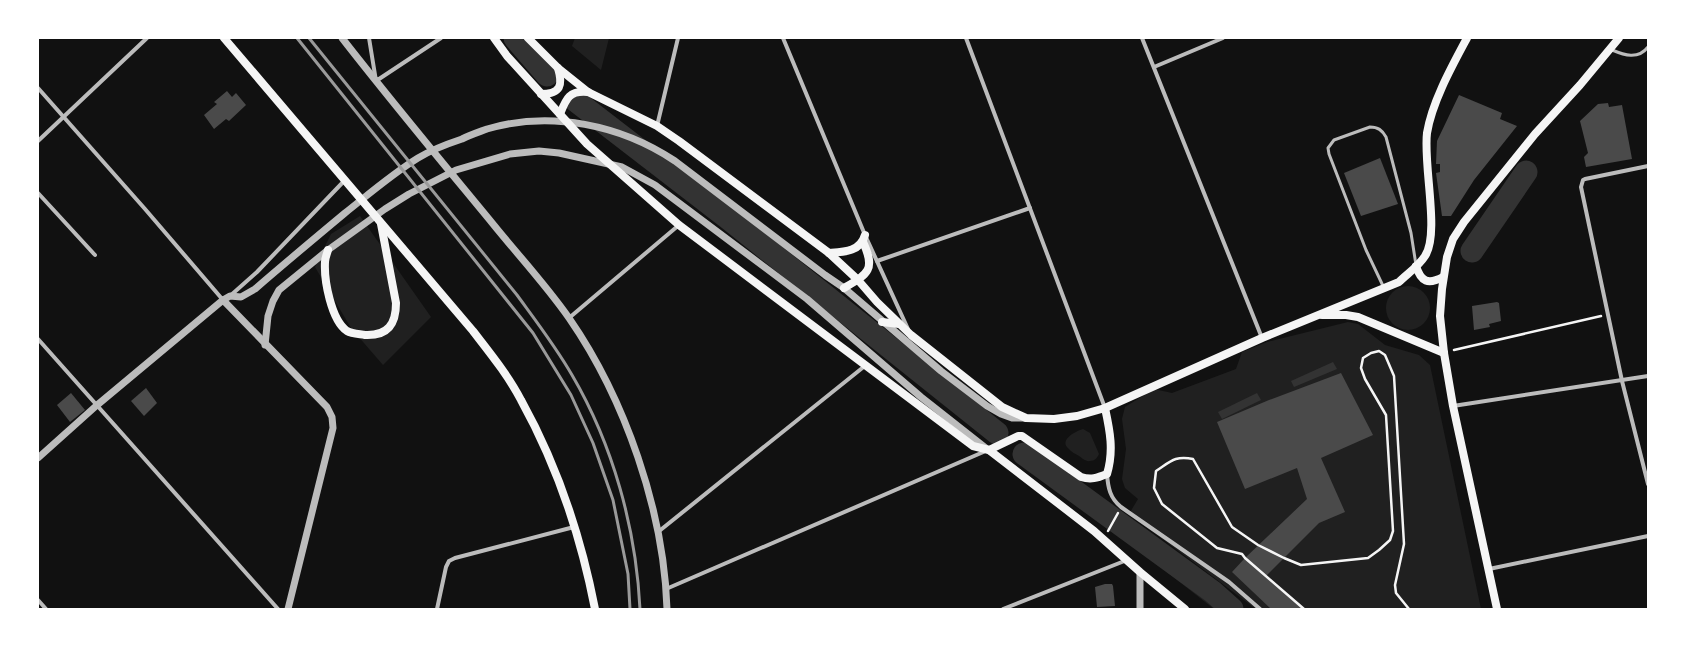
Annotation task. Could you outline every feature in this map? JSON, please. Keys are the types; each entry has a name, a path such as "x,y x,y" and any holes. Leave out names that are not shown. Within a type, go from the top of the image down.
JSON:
{"main road":[{"path":"224,38 473,331 500,366 521,400 550,461 575,527 587,571 595,609"},
{"path":"494,38 507,56 541,94 609,164 679,225 974,446 988,450 1104,539 1140,572 1185,609"},
{"path":"528,38 558,68 588,92 656,126 737,183 829,253 858,280 877,302 911,335 1002,407 1026,418 1054,420 1077,416 1105,408 1262,338 1399,282 1425,256 1430,244 1432,232 1426,168 1427,135 1430,119 1467,38"},
{"path":"1498,609 1453,406 1444,353 1440,316 1443,277 1447,257 1453,240 1464,222 1535,134 1619,38"},
{"path":"541,94 549,94 556,91 560,86 561,78 558,68"},
{"path":"560,114 566,100 571,95 576,92 588,92"},
{"path":"328,250 325,260 326,283 332,307 342,325 348,330 359,334 373,335 384,332 392,325 396,315 396,303 381,223"},
{"path":"829,253 851,250 864,239 870,264 865,274 844,288"},
{"path":"1416,266 1419,275 1426,281 1432,282 1443,277"},
{"path":"1318,315 1346,315 1358,317 1444,353"},
{"path":"882,322 899,324"},
{"path":"988,450 1018,436 1022,436 1081,477 1089,480 1107,474 1110,465 1112,443 1105,408"}],"street":[{"path":"38,141 147,38"},
{"path":"342,38 376,82 569,318 603,376 639,458 658,532 666,589 667,609"},
{"path":"369,38 376,82"},
{"path":"376,82 441,38"},
{"path":"656,126 678,38"},
{"path":"783,38 864,239 877,261 911,335"},
{"path":"966,38 1105,408"},
{"path":"1142,38 1262,338"},
{"path":"1154,67 1223,38"},
{"path":"38,88 145,209 227,298 265,345 327,407 332,417 333,428 288,609"},
{"path":"227,298 242,297 255,289 388,178 418,158 443,146 488,129 515,123 542,121 580,123 599,127 655,147 825,276 844,288 941,371 987,406 1012,418 1026,418"},
{"path":"265,345 268,316 273,301 279,290 328,250 385,209 409,194 456,170 510,154 539,151 559,152 622,167 640,176 675,199 807,299 921,397 988,450 666,589"},
{"path":"1648,166 1585,179 1581,184 1622,381 1648,484"},
{"path":"38,458 96,406 257,272 345,179"},
{"path":"38,193 95,255"},
{"path":"877,261 1030,208"},
{"path":"569,318 679,225"},
{"path":"38,339 278,609"},
{"path":"658,532 866,364"},
{"path":"1453,406 1648,376"},
{"path":"1107,474 1111,495 1115,502 1229,582 1260,609"},
{"path":"437,609 446,567 449,561 455,558 575,527"},
{"path":"1489,569 1648,536"},
{"path":"1003,609 1127,560"},
{"path":"1140,572 1140,609"},
{"path":"38,600 46,609"},
{"path":"1019,603 1020,609"}],"lane":[{"path":"1610,49 1626,56 1636,55 1645,51 1648,47"},
{"path":"1384,288 1366,250 1328,154 1330,143 1334,140 1370,127 1376,127 1382,131 1386,137 1411,233 1416,266"}],"path":[{"path":"1444,353 1609,314"},
{"path":"1304,609 1242,554 1217,548 1162,504 1154,488 1156,471 1176,458 1184,457 1193,459 1232,527 1258,546 1301,565 1368,558 1390,540 1393,531 1386,415 1365,379 1361,368 1364,358 1371,353 1378,351 1385,355 1394,376 1404,544 1395,585 1396,593 1409,609"},
{"path":"1109,528 1119,511"}],"shaded area":[{"path":"575,38 609,38 601,70 572,46"},
{"path":"360,216 431,317 383,365 351,328 315,267 331,234"},
{"path":"1404,286 1412,286 1424,292 1430,304 1430,312 1424,324 1412,330 1404,330 1392,324 1386,312 1386,304 1392,292"},
{"path":"1348,322 1358,324 1385,345 1419,355 1430,365 1481,609 1256,609 1129,514 1138,499 1125,488 1122,479 1126,449 1122,419 1125,407 1154,389 1172,393 1236,369 1242,352 1267,342"},
{"path":"1333,362 1337,369 1294,387 1291,381"},
{"path":"1257,393 1261,400 1222,419 1218,412"},
{"path":"1083,429 1090,433 1099,454 1097,458 1093,460 1084,460 1066,446 1069,436"},
{"path":"1114,524 1226,609 1214,609 1111,528"}],"building":[{"path":"227,91 232,97 236,93 246,105 229,121 226,119 214,129 204,115 217,104 214,102"},
{"path":"1459,95 1502,113 1500,119 1517,126 1474,180 1451,216 1442,216 1436,173 1440,172 1440,164 1436,164 1437,141"},
{"path":"1608,103 1609,107 1622,105 1632,159 1586,167 1584,157 1588,153 1580,121 1598,104"},
{"path":"1380,158 1398,204 1361,216 1344,173"},
{"path":"1497,302 1499,303 1501,321 1489,324 1490,327 1474,330 1472,306"},
{"path":"1341,373 1373,435 1321,458 1345,512 1319,523 1266,576 1304,609 1271,609 1232,572 1307,499 1297,468 1245,489 1217,422 1269,400"},
{"path":"146,388 157,403 144,416 131,401"},
{"path":"71,393 85,410 70,422 57,405"},
{"path":"1105,584 1112,584 1113,586 1115,606 1097,607 1095,587"}],"waterway":[{"path":"515,38 547,75"},
{"path":"576,101 729,219 997,433"},
{"path":"1472,251 1526,172"},
{"path":"1024,454 1213,592 1232,609"}],"railway":[{"path":"297,38 533,333 571,395 593,443 613,500 628,574 630,609"},
{"path":"309,38 517,295 553,344 572,375 587,402 599,430 620,488 628,518 633,548 638,579 640,609"}]}
